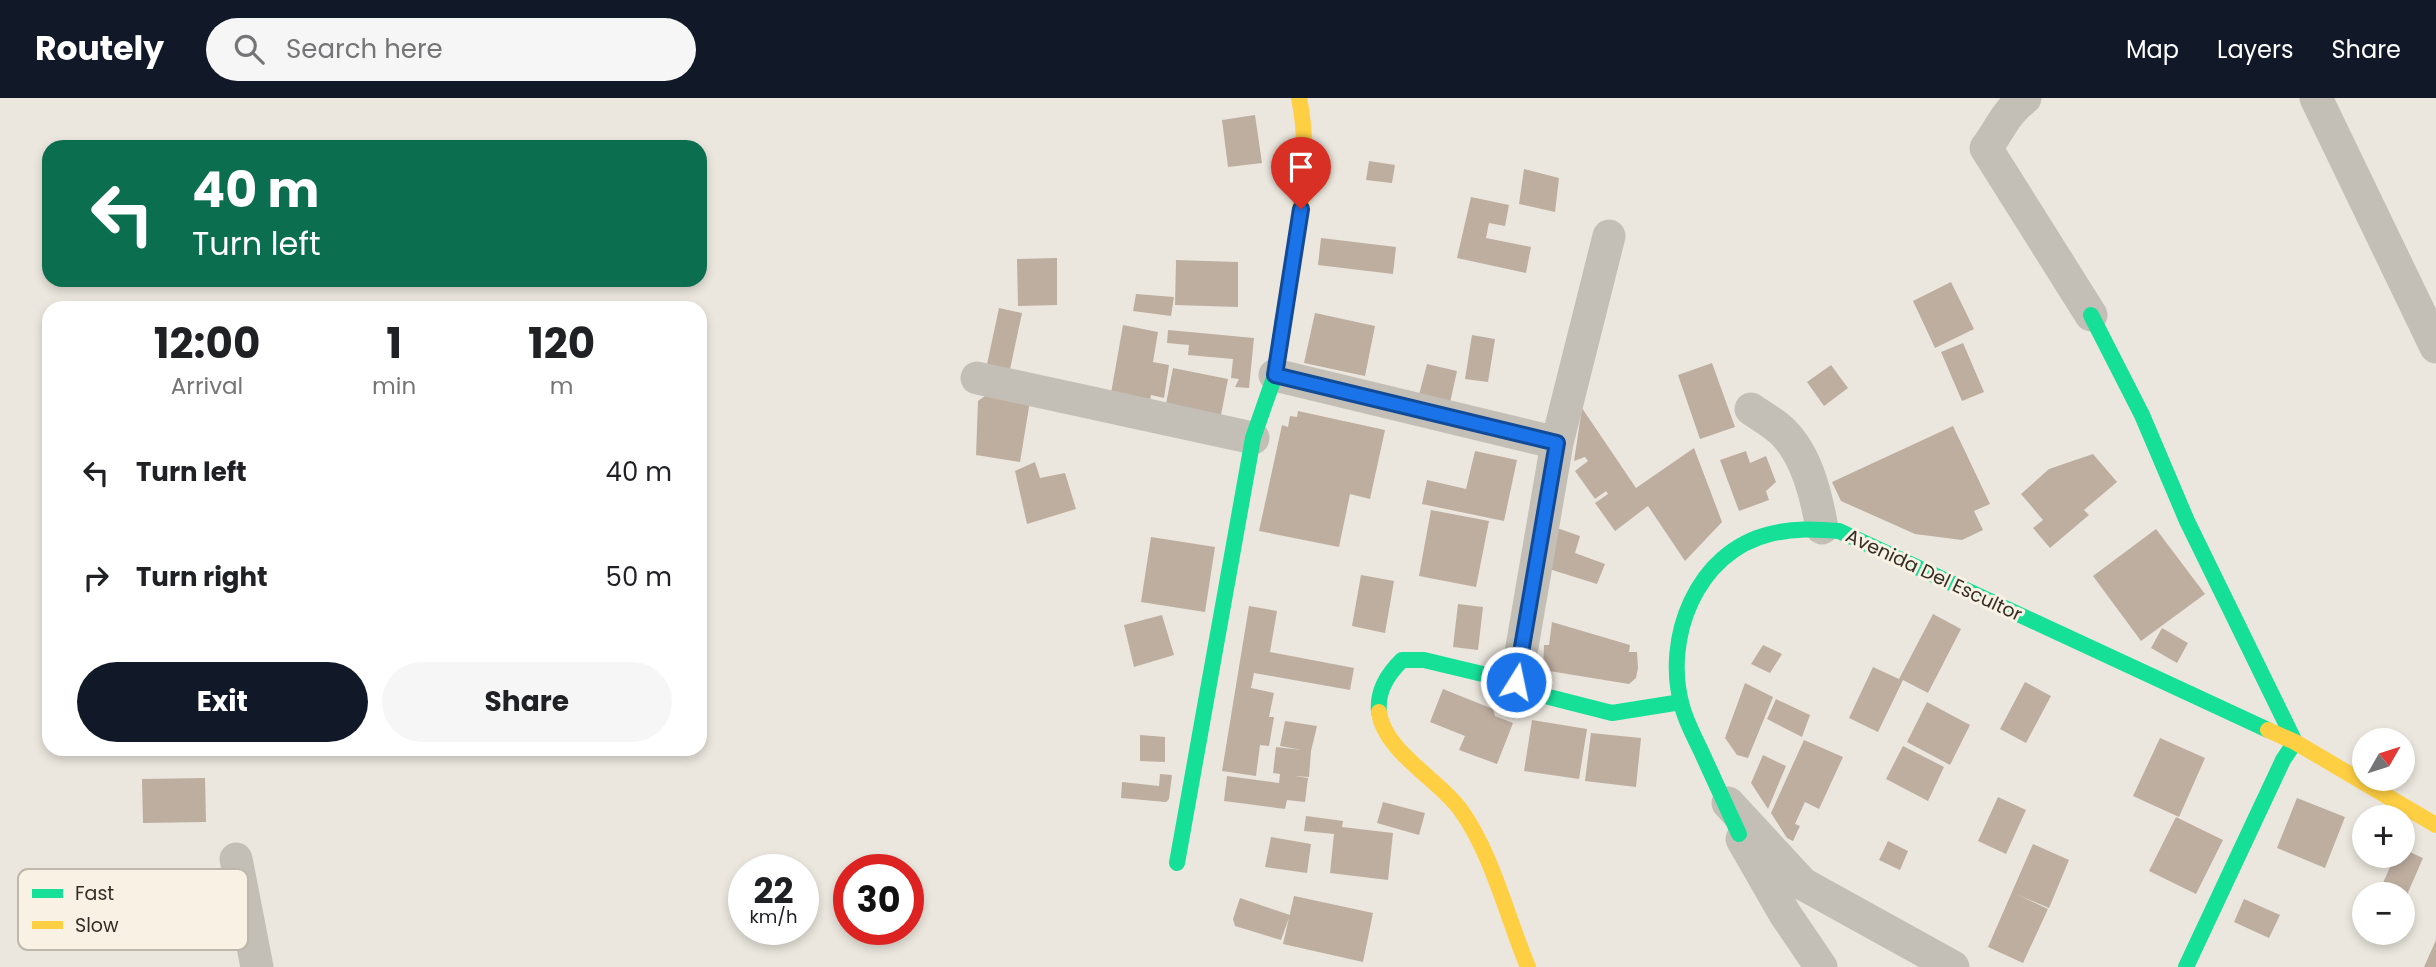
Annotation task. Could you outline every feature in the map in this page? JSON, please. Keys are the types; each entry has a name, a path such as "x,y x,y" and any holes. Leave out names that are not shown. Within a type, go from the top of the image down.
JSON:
{"street":[{"path":"1177,863 1253,438 1275,375 1306,160 1305,125 1299,98"},
{"path":"2025,98 2009,110 1986,148 2091,315 2142,415 2187,521 2295,742 2283,760 2186,967"},
{"path":"2316,98 2436,347"},
{"path":"1516,682 1557,443 1609,236"},
{"path":"1275,375 1557,443"},
{"path":"977,378 1253,438"},
{"path":"1751,409 1782,431 1795,448 1816,493 1822,528"},
{"name":"Avenida Del Escultor","path":"1821,967 1785,914 1739,834 1681,702 1675,659 1680,626 1707,572 1737,547 1776,530 1822,528 1839,531 2295,742 2436,825"},
{"path":"1528,967 1489,868 1462,813 1428,775 1394,747 1379,717 1382,683 1402,660 1424,660 1516,682 1549,697 1612,713 1681,702"},
{"path":"1721,796 1803,884 1953,967"},
{"path":"236,859 238,869"},
{"path":"248,921 257,967"}],"building":[{"path":"1255,115 1262,163 1228,167 1222,120"},
{"path":"1369,161 1395,165 1392,183 1366,180"},
{"path":"1524,169 1559,178 1555,212 1519,204"},
{"path":"1471,197 1509,205 1505,226 1489,223 1486,238 1531,247 1526,273 1457,258"},
{"path":"1321,238 1396,247 1393,274 1318,265"},
{"path":"1057,258 1057,305 1018,306 1017,259"},
{"path":"1176,260 1238,262 1238,307 1175,305"},
{"path":"1951,282 1974,329 1935,348 1913,301"},
{"path":"1136,294 1174,297 1171,316 1133,311"},
{"path":"999,308 1022,313 1009,374 986,369"},
{"path":"1315,313 1375,326 1365,376 1304,363"},
{"path":"1123,325 1158,332 1153,362 1169,365 1164,398 1151,395 1149,407 1110,399"},
{"path":"1168,330 1254,338 1249,388 1235,387 1239,379 1231,378 1233,359 1188,355 1189,345 1167,343"},
{"path":"1472,335 1495,339 1488,382 1465,379"},
{"path":"1963,343 1984,392 1962,401 1941,352"},
{"path":"1712,363 1735,427 1700,439 1678,375"},
{"path":"1427,364 1457,371 1450,403 1419,395"},
{"path":"1831,365 1848,388 1824,406 1807,382"},
{"path":"1173,368 1228,379 1220,420 1165,409"},
{"path":"989,393 1030,401 1020,462 976,455 978,401"},
{"path":"1582,408 1636,488 1694,448 1722,522 1685,561 1648,506 1615,531 1595,503 1608,494 1606,491 1595,499 1575,471 1588,461 1585,457 1574,461"},
{"path":"1298,411 1385,430 1370,499 1350,494 1339,547 1259,531 1282,425 1288,427 1290,416 1297,417"},
{"path":"1953,426 1990,504 1974,511 1983,530 1962,540 1915,534 1841,501 1832,482"},
{"path":"1475,451 1517,460 1504,521 1422,504 1427,480 1466,489"},
{"path":"1746,451 1750,463 1766,456 1776,482 1766,491 1769,500 1739,511 1720,460"},
{"path":"2093,454 2117,482 2084,510 2089,515 2050,548 2033,528 2043,520 2021,494 2049,469"},
{"path":"1035,462 1040,478 1065,473 1076,509 1027,524 1015,471"},
{"path":"1431,510 1489,521 1476,587 1419,576"},
{"path":"1557,528 1580,536 1575,553 1605,564 1597,584 1549,569"},
{"path":"2156,529 2205,594 2141,641 2093,576"},
{"path":"1151,537 1215,547 1205,612 1141,602"},
{"path":"1361,575 1394,581 1385,633 1352,626"},
{"path":"1458,604 1483,607 1478,650 1453,647"},
{"path":"1249,606 1277,611 1270,652 1354,668 1350,690 1254,673 1251,688 1274,693 1269,717 1274,717 1269,746 1260,745 1256,776 1222,771"},
{"path":"1933,614 1961,629 1928,693 1903,680 1878,732 1849,718 1873,667 1899,679"},
{"path":"1162,615 1174,655 1134,667 1124,625"},
{"path":"1552,622 1630,645 1629,652 1637,652 1636,678 1629,684 1543,670 1544,645 1549,645"},
{"path":"2162,628 2188,643 2177,663 2151,648"},
{"path":"1763,645 1782,654 1770,673 1751,664"},
{"path":"2025,682 2051,696 2026,743 2000,729"},
{"path":"1745,683 1773,697 1748,758 1737,755 1725,738"},
{"path":"1443,689 1493,709 1495,716 1513,723 1497,764 1459,750 1465,736 1430,722"},
{"path":"1776,699 1810,715 1802,737 1767,719"},
{"path":"1927,702 1970,725 1950,765 1907,742"},
{"path":"1532,720 1587,729 1579,779 1524,771"},
{"path":"1285,721 1317,726 1309,777 1294,776 1308,778 1305,802 1287,800 1285,809 1224,801 1227,776 1279,783 1280,774 1273,773 1276,747 1302,750 1280,746"},
{"path":"1591,733 1641,738 1636,787 1585,781"},
{"path":"1140,735 1165,737 1165,762 1140,761"},
{"path":"2160,738 2205,758 2179,817 2133,796"},
{"path":"1804,740 1843,757 1819,809 1805,802 1795,824 1800,826 1793,841 1787,838 1771,813"},
{"path":"1903,746 1944,767 1928,801 1886,779"},
{"path":"1763,755 1786,766 1768,809 1751,783"},
{"path":"1160,774 1172,775 1169,799 1166,802 1121,798 1122,782 1159,786"},
{"path":"205,778 206,822 143,823 142,779"},
{"path":"1998,797 2026,810 2006,854 1978,841"},
{"path":"2297,798 2345,817 2325,868 2277,848"},
{"path":"1383,802 1425,813 1419,835 1377,823"},
{"path":"1306,816 1343,821 1342,827 1393,833 1388,880 1330,873 1334,834 1304,831"},
{"path":"2176,817 2223,840 2196,894 2149,871"},
{"path":"1271,837 1311,844 1307,873 1265,867"},
{"path":"1888,841 1908,851 1900,870 1879,860"},
{"path":"2033,844 2069,860 2049,908 2016,894 2048,909 2023,963 1988,947"},
{"path":"2415,854 2423,858 2413,882 2383,882 2390,868 2415,868"},
{"path":"1294,896 1373,913 1363,962 1283,944"},
{"path":"1240,898 1290,915 1281,940 1235,926 1233,919"},
{"path":"2244,899 2280,915 2269,938 2234,922"},
{"path":"2436,940 2436,967 2424,967"}],"traffic: fast":[{"path":"2091,315 2142,415 2187,521 2295,742"},
{"path":"1177,863 1253,438 1275,375 1283,318"},
{"path":"1739,834 1684,712 1677,680 1677,653 1691,602 1705,579 1722,559 1744,544 1779,532 1839,531 2268,730"},
{"path":"1379,712 1384,684 1402,660 1424,660 1516,682 1549,697 1612,713 1681,702"},
{"path":"2186,967 2283,760 2295,742"}],"traffic: slow":[{"path":"1283,318 1303,180 1303,125 1299,98"},
{"path":"1379,712 1383,726 1401,752 1450,798 1471,826 1490,865 1528,967"},
{"path":"2268,730 2295,742 2436,825"}],"route":[{"path":"1301,209 1275,375 1557,443 1516,682"}]}
